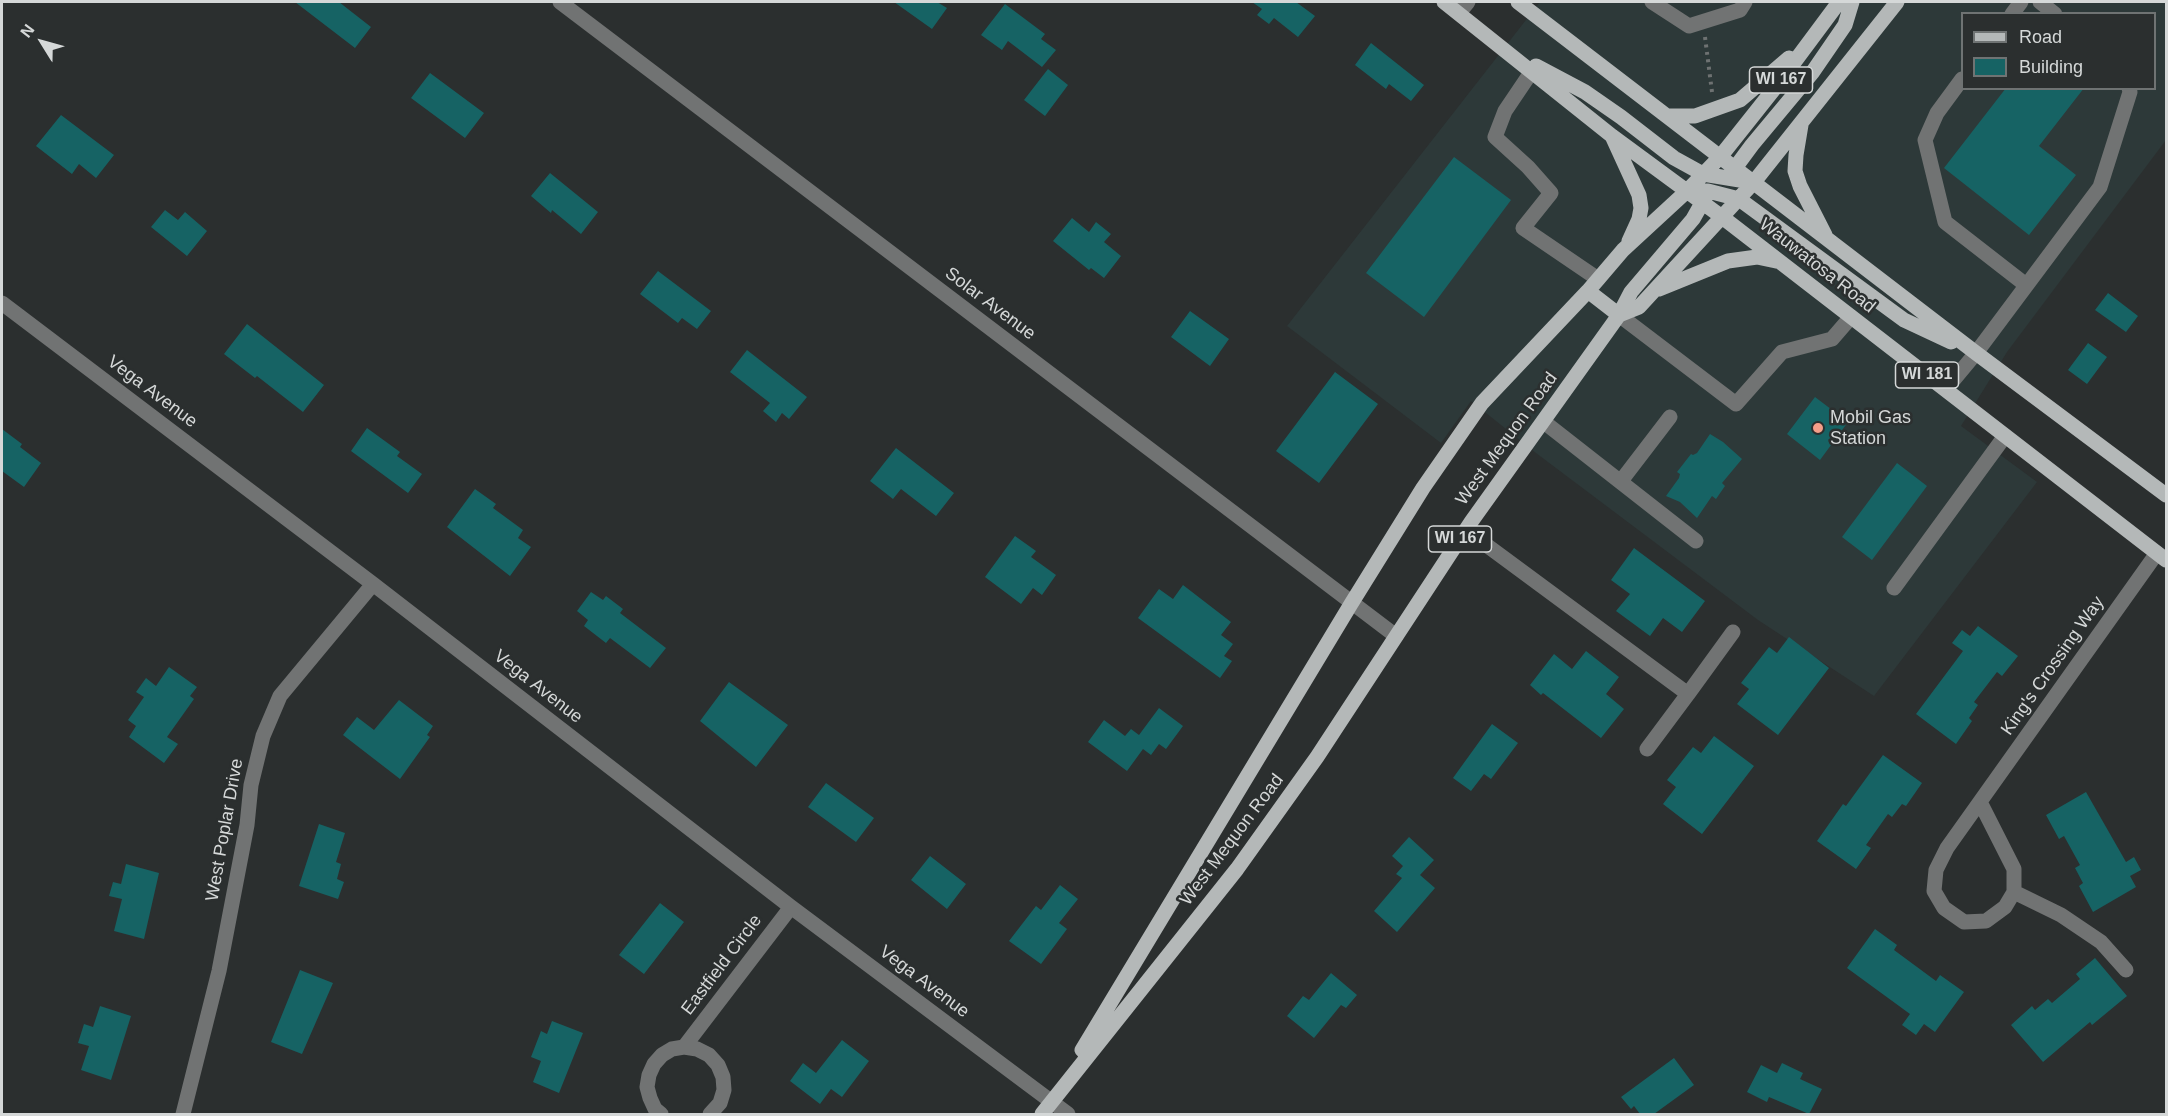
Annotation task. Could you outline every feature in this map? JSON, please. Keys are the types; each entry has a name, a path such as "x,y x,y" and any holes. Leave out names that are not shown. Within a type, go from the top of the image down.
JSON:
{"main road":[{"name":"Wauwatosa Road","path":"1444,2 1463,7 1504,49 1612,136 1687,191 1705,197 1722,217 2162,556"},
{"name":"Wauwatosa Road","path":"1518,2 1720,157 1733,173 1754,182 1976,353 2166,495"},
{"name":"WI 167","path":"1720,157 1839,2"},
{"path":"1732,196 1733,173 1812,73 1845,25 1852,2"},
{"name":"West Mequon Road","path":"1047,1108 1237,869 1317,758 1466,530 1619,315 1639,307 1722,217 1732,196 1754,182 1897,2"},
{"path":"1667,117 1695,116 1740,100 1811,38"},
{"path":"1504,49 1585,92 1674,158 1709,175 1733,173"},
{"path":"1802,122 1795,171 1800,186 1828,240"},
{"path":"1612,136 1639,195 1641,208 1634,232 1623,250"},
{"path":"1593,285 1619,315 1631,292 1683,231 1705,197 1709,175 1720,157"},
{"name":"West Mequon Road","path":"1047,1108 1351,603 1423,488 1482,403 1623,250 1687,191 1709,175"},
{"path":"1705,197 1732,196 1904,320 1976,353"},
{"path":"1656,290 1706,269 1744,258 1757,257 1779,261"}],"street":[{"name":"Solar Avenue","path":"560,2 1396,636"},
{"path":"1652,2 1689,26 1740,9 1745,2"},
{"path":"2040,2 2052,12"},
{"path":"1532,71 1504,111 1495,137 1528,167 1551,193 1523,228 1593,285"},
{"path":"1961,80 1937,113 1925,140 1945,222 2026,285"},
{"path":"1946,389 1976,353 2100,187 2130,90"},
{"name":"Vega Avenue","path":"2,303 373,584 1047,1108 1068,1114"},
{"path":"1619,315 1736,404 1782,352 1832,339 1851,317"},
{"path":"1621,481 1670,417"},
{"path":"1544,422 1696,541"},
{"path":"1894,588 2005,436"},
{"path":"1466,530 1688,694"},
{"name":"King's Crossing Way","path":"2014,892 2005,907 1986,921 1964,922 1944,908 1934,891 1936,870 1980,802 2162,556"},
{"name":"West Poplar Drive","path":"183,1114 219,971 247,825 251,785 263,736 280,696 373,584"},
{"path":"1647,749 1733,632"},
{"path":"1980,802 2014,869 2014,892 2061,915 2101,942 2126,970"},
{"name":"Eastfield Circle","path":"661,1114 655,1109 647,1087 654,1064 672,1049 684,1047 791,907"},
{"path":"684,1047 697,1049 709,1055 718,1065 723,1077 724,1090 720,1102 710,1114"}],"path":[{"path":"1703,21 1712,93"}],"shaded area":[{"path":"1540,2 2166,2 2166,140 2007,352 1961,426 2037,482 1874,696 1758,620 1536,453 1471,401 1441,443 1287,326"}],"building":[{"path":"295,2 339,2 371,27 355,48"},
{"path":"894,2 937,2 947,8 932,29"},
{"path":"1252,2 1296,2 1315,16 1298,37 1274,18 1269,24 1257,15 1262,9"},
{"path":"1005,4 1045,34 1041,39 1056,50 1042,67 1008,41 1002,50 981,35"},
{"path":"1371,43 1424,85 1411,101 1389,84 1386,89 1355,65"},
{"path":"1048,69 1068,85 1045,116 1024,100"},
{"path":"430,73 484,113 465,138 411,98"},
{"path":"2004,90 2082,90 2039,146 2076,175 2029,235 1944,168"},
{"path":"61,115 114,155 96,178 79,164 72,174 36,146"},
{"path":"1454,157 1511,200 1424,317 1366,273"},
{"path":"550,173 598,212 581,234 531,196"},
{"path":"165,210 178,220 185,212 207,231 187,256 151,227"},
{"path":"1072,218 1089,232 1096,222 1111,234 1104,242 1121,256 1104,278 1091,268 1089,270 1053,241"},
{"path":"658,271 711,311 697,329 682,318 678,323 640,294"},
{"path":"2108,293 2138,316 2126,332 2095,310"},
{"path":"1190,311 1229,339 1210,366 1171,337"},
{"path":"247,324 324,385 303,412 224,354"},
{"path":"2088,343 2107,357 2087,384 2068,370"},
{"path":"747,350 807,397 789,419 782,413 776,422 763,411 770,403 730,372"},
{"path":"1335,372 1378,404 1319,483 1276,451"},
{"name":"Mobil Gas Station","path":"1815,397 1848,422 1820,460 1787,434"},
{"path":"367,428 400,452 397,456 422,474 408,493 351,451"},
{"path":"2,429 22,444 20,447 41,463 24,487 2,471"},
{"path":"1710,434 1742,459 1722,483 1725,486 1716,499 1712,496 1697,518 1680,502 1666,496 1679,478 1680,474 1677,472 1691,454 1697,453"},
{"path":"896,448 954,493 936,516 901,489 893,499 870,481"},
{"path":"1897,463 1927,486 1872,560 1842,537"},
{"path":"475,489 496,504 493,508 523,530 518,538 531,547 510,576 447,527"},
{"path":"1015,536 1036,551 1031,557 1056,575 1042,595 1033,588 1021,604 985,577"},
{"path":"1634,548 1705,601 1682,632 1663,618 1650,636 1616,611 1630,594 1611,580"},
{"path":"1183,585 1231,622 1221,635 1233,644 1224,656 1232,661 1220,678 1138,618 1159,589 1173,599"},
{"path":"591,592 603,600 606,596 623,609 620,613 666,648 650,668 610,638 606,643 584,626 588,620 577,611"},
{"path":"1978,626 2018,656 2002,676 1997,672 1974,702 1978,705 1969,718 1972,721 1956,744 1916,714 1963,651 1952,643 1962,630 1970,636"},
{"path":"1789,637 1829,668 1778,735 1737,704 1749,689 1741,683 1769,647 1777,653"},
{"path":"1586,651 1619,677 1606,694 1624,709 1601,738 1530,685 1554,654 1572,669"},
{"path":"169,667 197,687 190,696 194,699 167,737 178,744 164,763 129,737 136,726 128,720 144,697 136,692 146,678 156,686"},
{"path":"729,682 788,725 756,767 700,721"},
{"path":"399,700 433,726 427,735 430,737 400,779 343,735 357,717 374,730"},
{"path":"1159,708 1183,726 1166,749 1159,744 1151,755 1143,749 1127,771 1088,742 1104,720 1125,736 1131,729 1139,735"},
{"path":"1492,724 1518,743 1491,779 1484,774 1471,791 1453,778"},
{"path":"1714,736 1754,766 1702,834 1663,804 1676,787 1667,780 1693,747 1701,753"},
{"path":"1883,755 1922,783 1906,806 1902,804 1892,817 1888,814 1866,845 1871,848 1856,869 1817,841 1843,804 1846,806"},
{"path":"826,783 874,818 856,842 808,807"},
{"path":"2086,792 2126,862 2134,857 2141,870 2130,876 2136,887 2093,912 2079,886 2083,883 2075,868 2080,865 2064,836 2059,839 2046,815"},
{"path":"319,824 345,833 336,862 341,864 337,879 344,882 338,899 299,886"},
{"path":"1409,837 1434,860 1420,875 1435,888 1397,932 1374,911 1402,878 1396,874 1403,866 1392,856"},
{"path":"930,856 966,884 947,909 911,880"},
{"path":"126,864 159,873 144,939 114,931 122,899 109,896 113,882 121,884"},
{"path":"1060,885 1078,899 1059,923 1067,929 1041,964 1009,941 1036,906 1041,910"},
{"path":"660,903 684,922 644,974 619,955"},
{"path":"1875,929 1897,945 1894,950 1936,981 1940,975 1964,992 1935,1032 1924,1024 1916,1035 1902,1025 1910,1014 1847,968"},
{"path":"2095,958 2127,996 2092,1025 2090,1022 2043,1062 2011,1025 2032,1006 2035,1010 2048,999 2052,1003 2080,979 2076,974"},
{"path":"300,970 333,983 302,1054 271,1042"},
{"path":"1331,973 1357,995 1346,1008 1341,1005 1314,1038 1287,1016 1303,996 1309,1000"},
{"path":"100,1006 131,1016 111,1080 81,1070 89,1046 78,1043 84,1024 93,1027"},
{"path":"552,1021 583,1033 559,1093 533,1082 541,1061 531,1057 541,1031 547,1034"},
{"path":"842,1040 869,1061 842,1097 831,1089 820,1104 790,1081 803,1063 816,1073"},
{"path":"1674,1058 1694,1085 1654,1114 1640,1114 1634,1106 1631,1109 1621,1097"},
{"path":"1782,1063 1803,1073 1800,1079 1822,1089 1809,1114 1769,1097 1767,1102 1747,1092 1761,1065 1777,1073"}],"place":[{"name":"Mobil Gas Station","path":"1818,428"}]}
